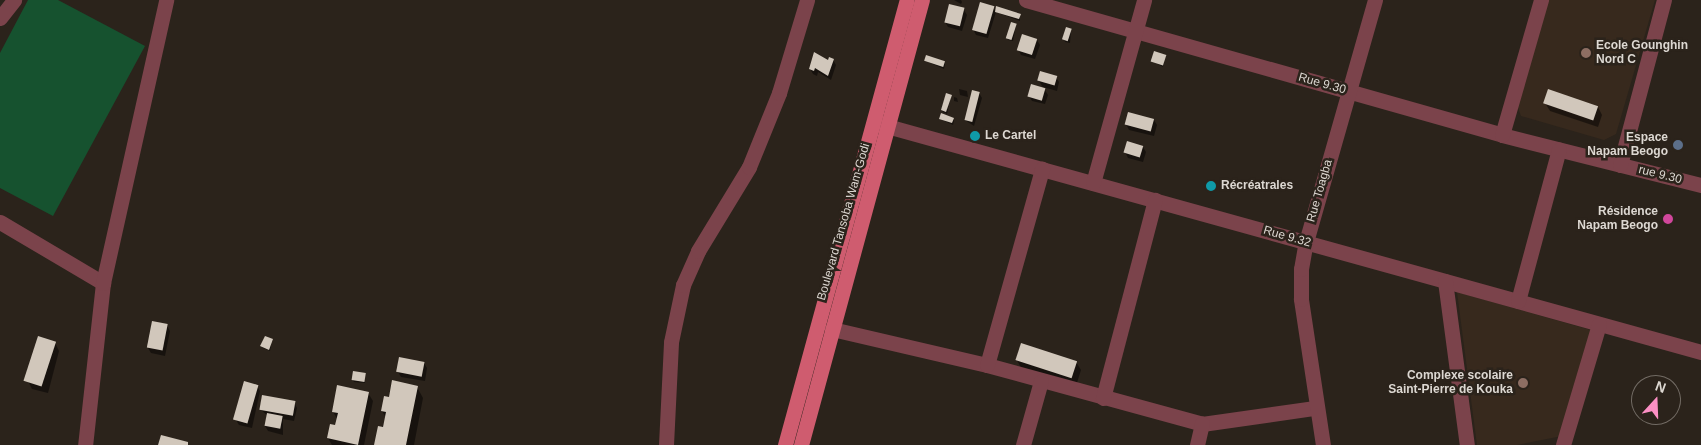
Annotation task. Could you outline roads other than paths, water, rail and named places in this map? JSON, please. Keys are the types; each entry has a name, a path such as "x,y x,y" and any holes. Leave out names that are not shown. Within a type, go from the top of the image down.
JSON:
{"main road":[{"name":"Boulevard Tansoba Wam-Godi","path":"785,445 907,0"},
{"name":"Boulevard Tansoba Wam-Godi","path":"801,445 922,0"}],"street":[{"path":"0,18 14,0"},
{"path":"85,445 103,283 166,0"},
{"path":"666,445 671,342 683,286 698,252 750,167 779,93 808,0"},
{"name":"Rue 9.30","path":"1026,0 1502,135 1620,165"},
{"path":"1093,183 1144,0"},
{"name":"Rue Toagba","path":"1322,445 1315,408 1301,298 1306,242 1375,0"},
{"path":"1502,135 1541,0"},
{"path":"1620,165 1664,0"},
{"name":"Rue 9.32","path":"872,122 1701,352"},
{"path":"1518,301 1559,149"},
{"name":"rue 9.30","path":"1620,165 1701,185"},
{"path":"987,365 1042,169"},
{"path":"1103,398 1156,200"},
{"path":"0,222 103,283"},
{"path":"1445,281 1467,445"},
{"path":"1563,445 1599,324"},
{"path":"832,329 987,365 1202,424 1315,408"},
{"path":"1024,445 1041,381"},
{"path":"1197,445 1202,424"}],"place":[{"name":"Ecole Gounghin Nord C","path":"1586,53"},
{"name":"Le Cartel","path":"975,136"},
{"name":"Espace Napam Beogo","path":"1678,145"},
{"name":"Récréatrales","path":"1211,186"},
{"name":"Résidence Napam Beogo","path":"1668,219"},
{"name":"Complexe scolaire Saint-Pierre de Kouka","path":"1523,383"}]}
